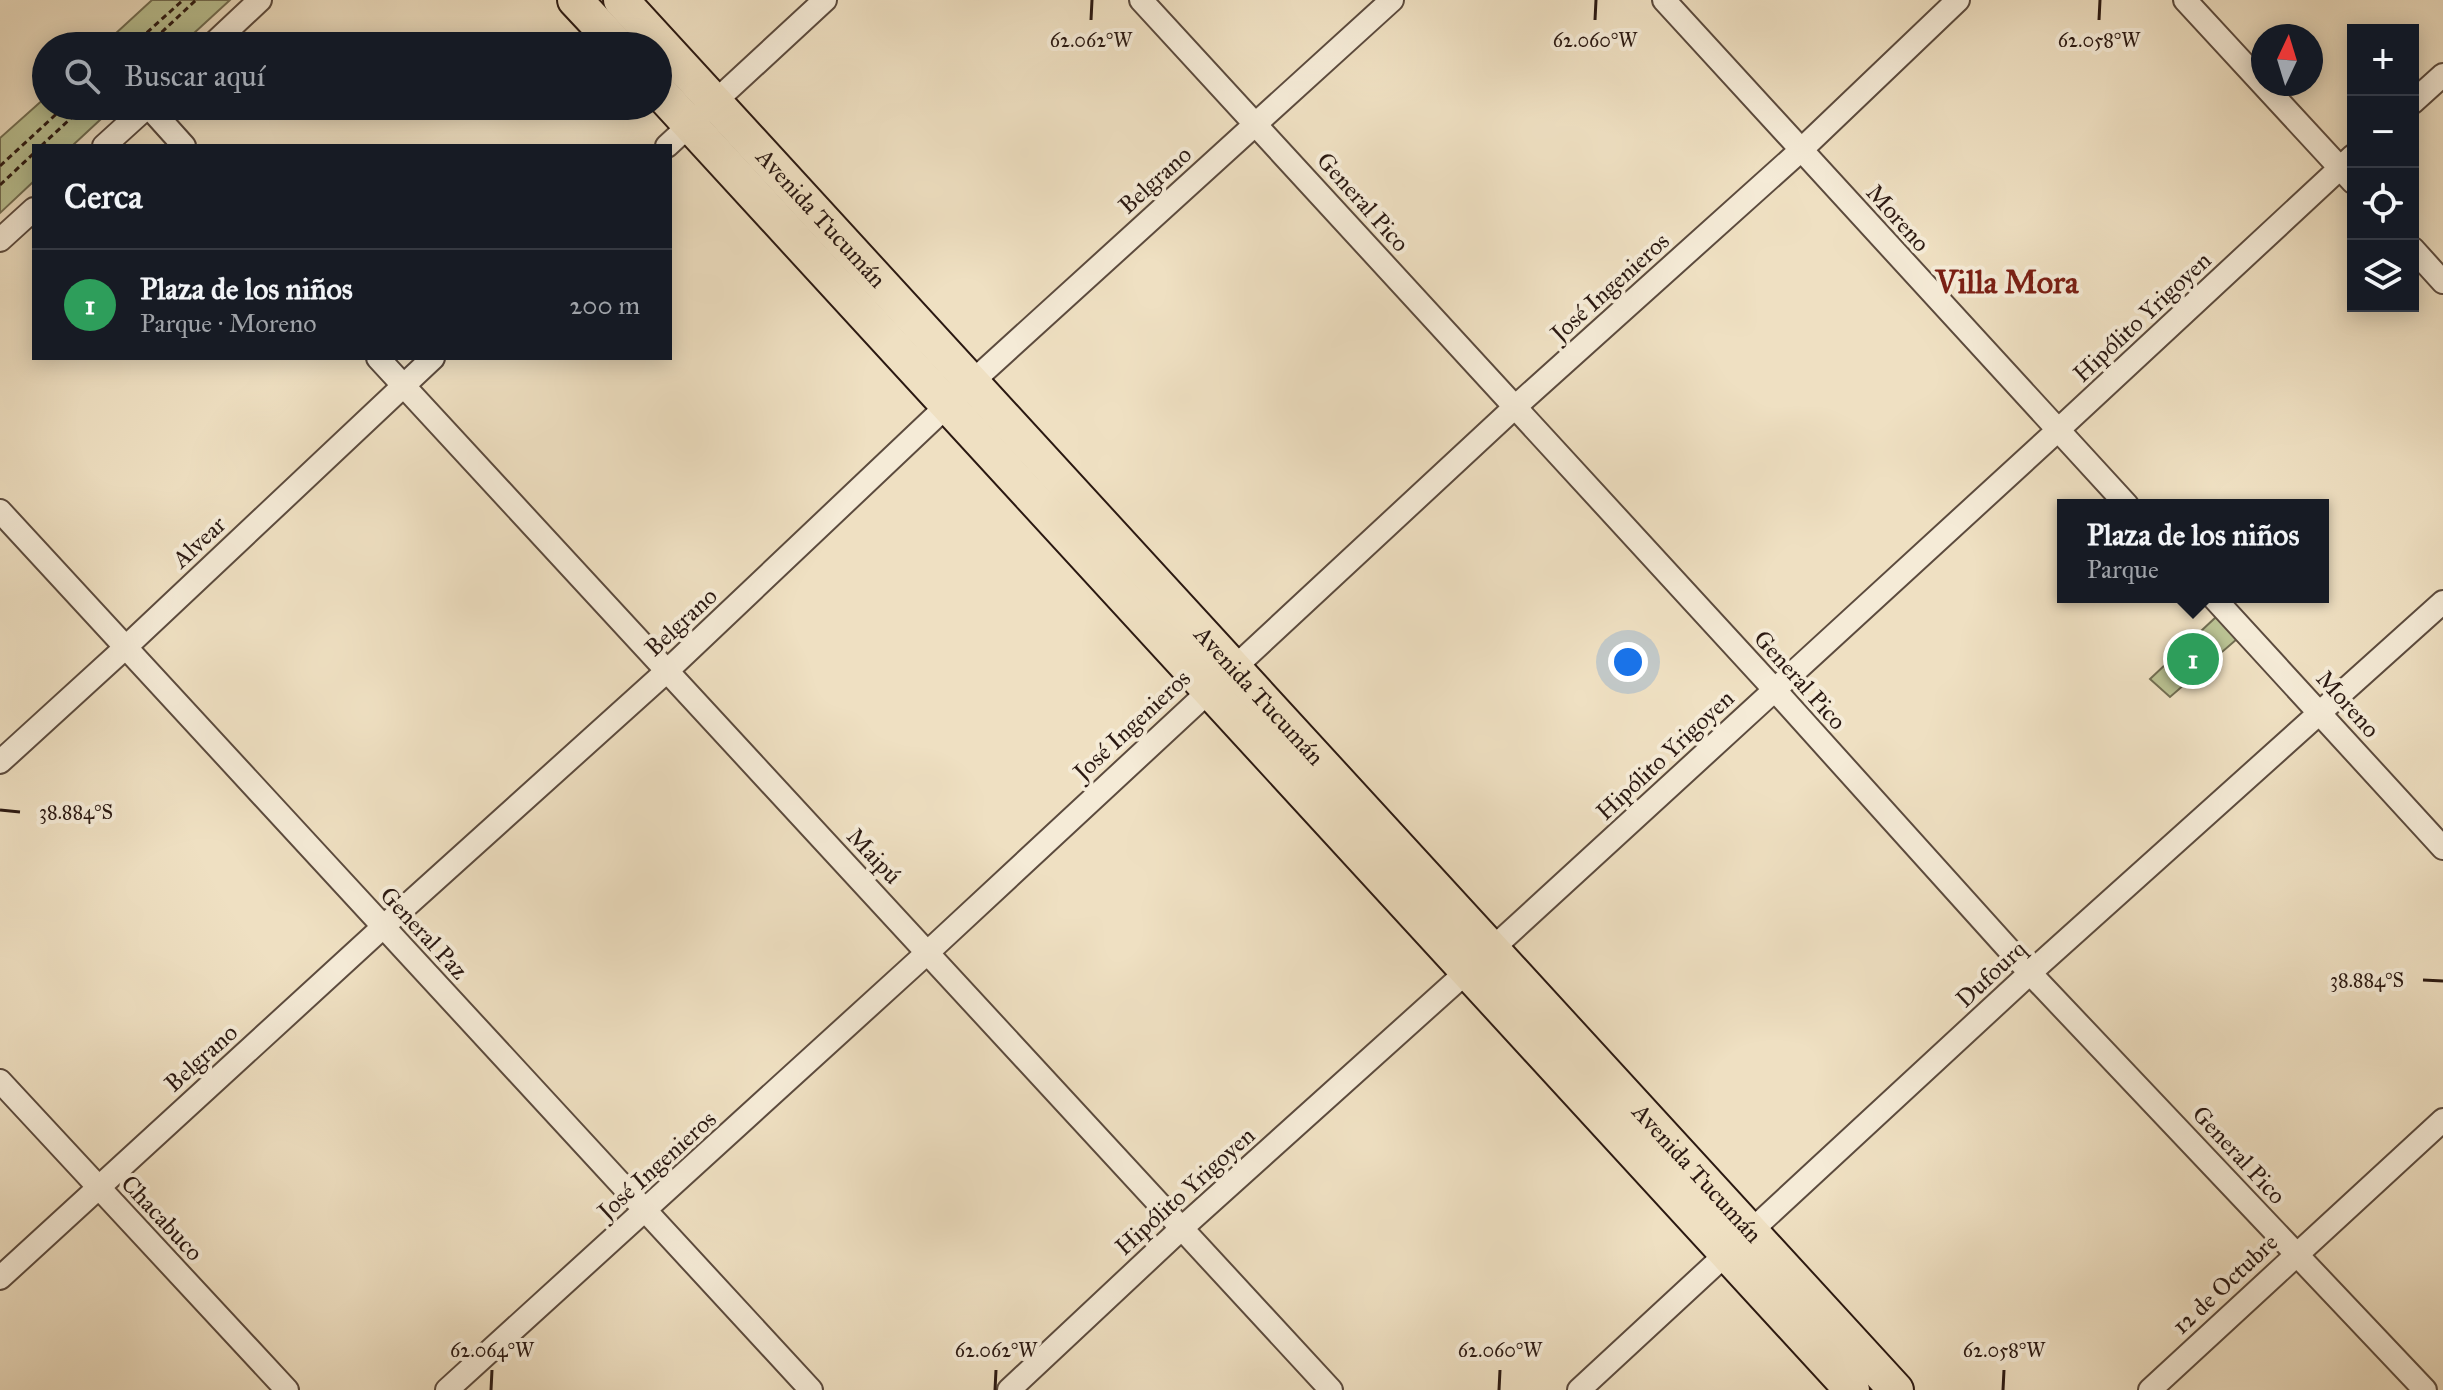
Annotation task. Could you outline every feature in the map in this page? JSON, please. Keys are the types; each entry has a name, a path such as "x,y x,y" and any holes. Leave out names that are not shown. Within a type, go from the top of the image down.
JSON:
{"main road":[{"path":"575,0 605,32"},
{"name":"Avenida Tucumán","path":"621,0 639,32"},
{"name":"Avenida Tucumán","path":"672,92 690,124"},
{"name":"Avenida Tucumán","path":"672,105 960,394 1740,1244 1896,1390"},
{"name":"Avenida Tucumán","path":"1740,1244 1852,1390"}],"street":[{"path":"226,32 260,0"},
{"path":"690,124 825,0"},
{"name":"General Pico","path":"1141,0 1774,689 2030,973 2425,1390"},
{"name":"Belgrano","path":"0,1278 668,670 960,394 1392,0"},
{"name":"Moreno","path":"1664,0 2121,499"},
{"name":"José Ingenieros","path":"447,1390 927,953 1515,407 1801,150 1958,0"},
{"path":"2185,0 2348,168"},
{"path":"2419,97 2443,75"},
{"path":"106,144 133,120"},
{"path":"161,120 182,144"},
{"name":"Hipólito Yrigoyen","path":"1009,1390 1182,1228 2347,171"},
{"path":"0,240 32,211"},
{"path":"2419,256 2443,282"},
{"name":"Maipú","path":"380,360 1331,1390"},
{"name":"Alvear","path":"0,762 431,360"},
{"name":"General Paz","path":"0,511 811,1390"},
{"name":"Dufourq","path":"1579,1390 2030,973 2443,602"},
{"name":"Moreno","path":"2219,603 2443,848"},
{"name":"Chacabuco","path":"0,1081 287,1390"},
{"name":"12 de Octubre","path":"2150,1390 2443,1120"}],"path":[{"path":"148,32 183,0"},
{"path":"162,32 196,0"},
{"path":"0,166 50,120"},
{"path":"43,144 69,120"},
{"path":"0,185 32,155"}],"green space":[{"path":"152,0 230,0 195,32 117,32"},
{"path":"32,109 32,120 100,120 74,144 32,144 32,183 0,213 0,138"},
{"path":"2216,617 2237,639 2170,697 2150,679"}],"place":[{"name":"Plaza de los niños","path":"2193,659"}],"district":[{"name":"Villa Mora","path":"2007,282"}]}
